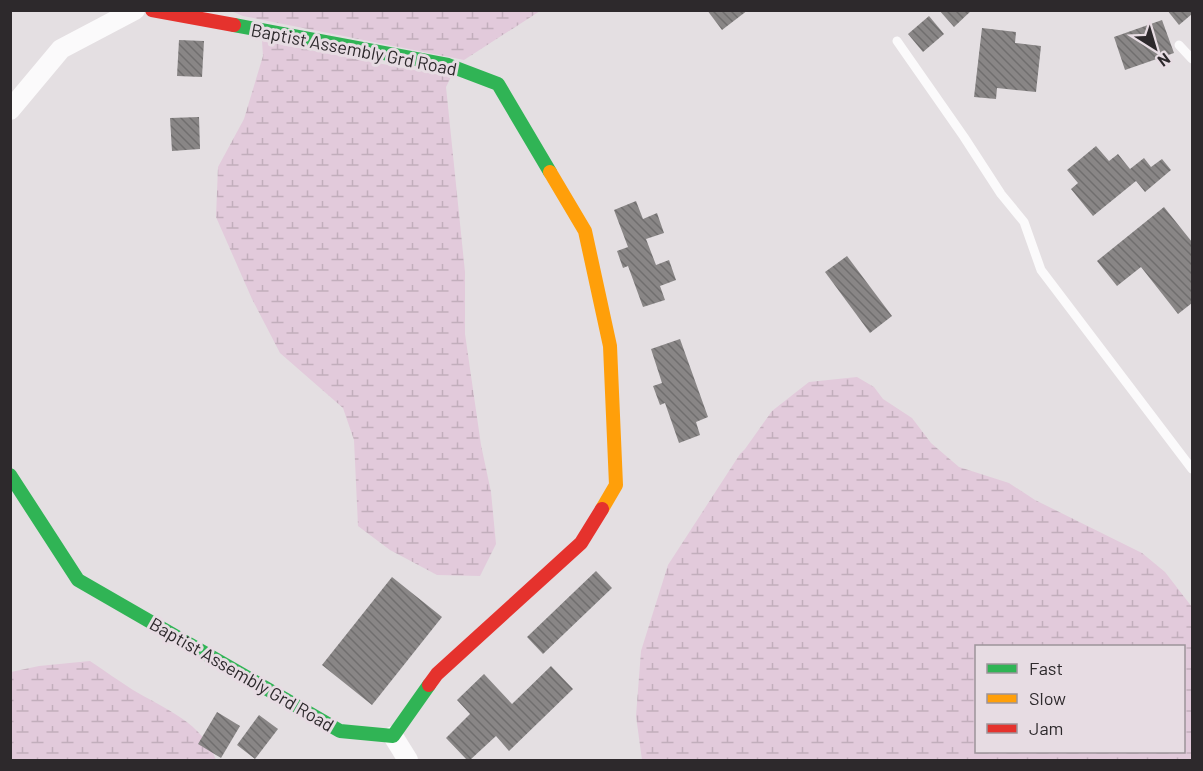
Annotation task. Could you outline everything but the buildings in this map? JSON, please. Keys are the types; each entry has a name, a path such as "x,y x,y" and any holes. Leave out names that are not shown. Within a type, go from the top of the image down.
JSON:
{"street":[{"path":"10,110 61,50 135,10"},
{"name":"Baptist Assembly Grd Road","path":"10,475 78,580 340,731 393,736 437,674 581,543 615,485 610,346 585,231 498,84 448,65 152,10"},
{"path":"393,736 408,760"}],"lane":[{"path":"897,41 1001,194 1024,222 1041,270 1192,469"},
{"path":"1179,45 1192,59"}],"green space":[{"path":"231,11 540,11 464,60 243,16"},
{"path":"262,41 451,77 446,87 465,272 465,334 481,445 491,492 496,544 480,576 437,575 390,550 358,526 354,440 343,408 280,353 252,299 216,217 218,167 244,119 263,56"},
{"path":"857,377 874,387 883,399 912,418 931,443 959,467 1009,483 1035,500 1142,553 1165,572 1192,607 1192,758 1189,760 642,760 636,716 641,651 668,565 740,454 772,411 809,382"},
{"path":"90,661 133,690 182,718 202,736 216,760 11,760 11,672 39,666"}],"traffic: fast":[{"path":"234,25 448,65 498,84 550,172"},
{"path":"10,475 78,580 340,731 393,736 429,685"}],"traffic: slow":[{"path":"550,172 585,231 610,346 616,485 602,509"}],"traffic: jam":[{"path":"152,10 234,25"},
{"path":"429,685 437,674 581,543 602,509"}]}
